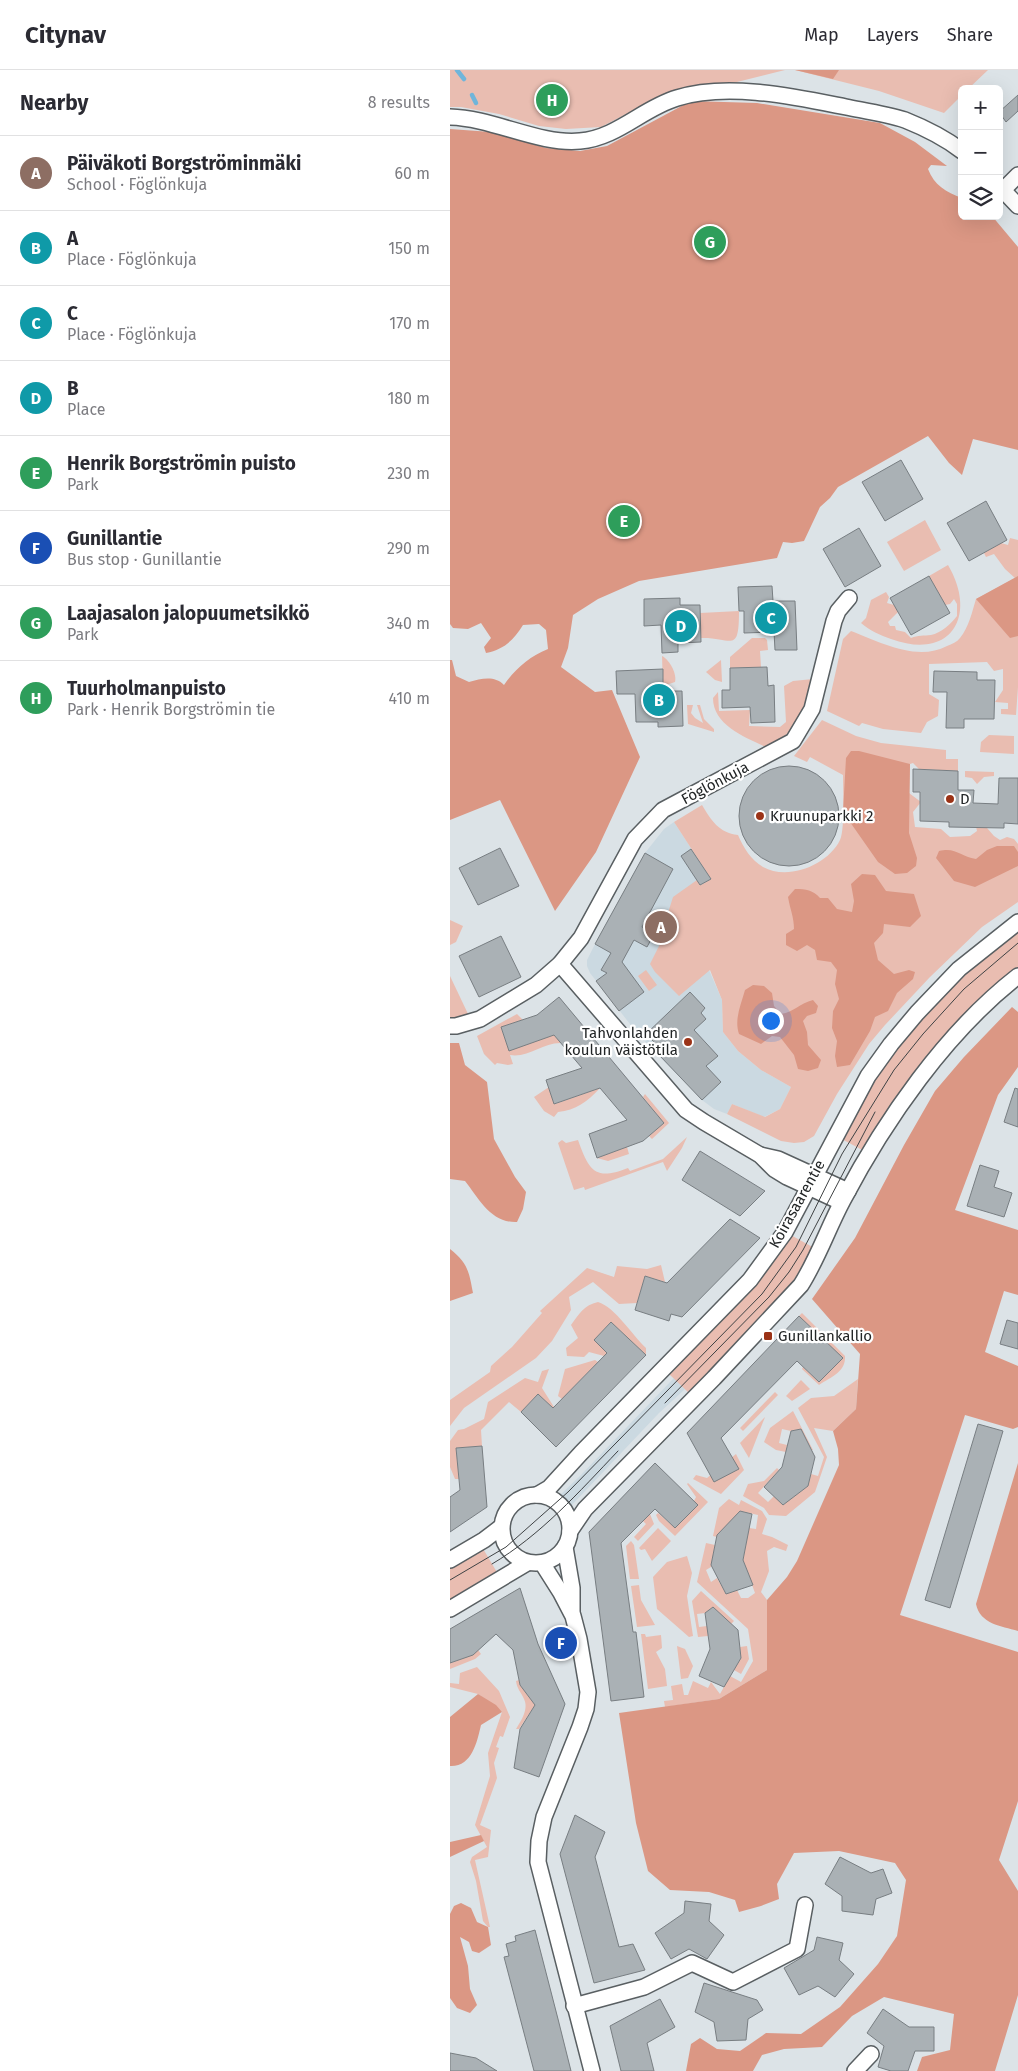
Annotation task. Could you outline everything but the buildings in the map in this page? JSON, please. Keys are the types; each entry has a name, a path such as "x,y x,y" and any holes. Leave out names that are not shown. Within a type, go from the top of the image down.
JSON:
{"street":[{"path":"450,117 466,117 485,121 548,139 580,141 614,131 676,98 698,94 742,92 812,100 884,114 905,120 936,134 958,148"},
{"path":"1003,186 1018,175"},
{"path":"1003,190 1018,206"},
{"name":"Föglönkuja","path":"450,1026 456,1026 480,1018 536,985 560,964 581,938 634,839 663,810 793,741 812,709 834,621 838,611 849,598"},
{"name":"Koirasaarentie","path":"537,1495 549,1488 750,1280 785,1232 868,1076 891,1044 917,1013 959,969 1018,922"},
{"path":"560,964 686,1110 760,1156 774,1169 812,1182 844,1196"},
{"path":"450,1609 534,1563 559,1555 565,1547 570,1531 585,1509 714,1378 801,1285 811,1269 844,1196 897,1110 940,1052 1018,976"},
{"path":"570,1531 569,1519 560,1505 551,1498 537,1495 524,1497 513,1503 505,1514 501,1527 502,1537 508,1550 518,1559 534,1563 561,1593 572,1616 579,1639 588,1692 586,1709 544,1817 539,1841 538,1862 592,2071"},
{"path":"450,1560 484,1540 501,1527"},
{"path":"565,1547 572,1588 572,1616"},
{"path":"574,2006 644,1987 692,1963 733,1982 797,1949 805,1905"},
{"path":"855,2071 871,2054"}],"shaded area":[{"path":"450,70 785,70 733,83 702,85 667,93 601,127 566,129 539,126 499,114 461,107 450,107"},
{"path":"795,70 988,70 972,85 958,85 958,99 944,113 879,91"},
{"path":"795,70 839,70 833,79"},
{"path":"691,101 757,103 880,123 915,142 947,166 931,165 928,169 941,187 958,196 958,220 995,220 1018,247 1018,450 973,439 962,475 949,463 928,436 838,487 820,507 804,541 783,542 777,558 639,581 598,599 573,615 568,648 561,667 595,692 612,690 640,757 596,852 555,911 500,800 450,820 450,660 452,660 456,676 469,682 492,679 504,685 523,664 548,649 546,630 539,624 523,625 508,644 486,653 484,647 491,638 481,623 468,629 453,628 450,624 450,129 491,132 546,148 580,151 607,146"},
{"path":"925,520 941,550 904,571 887,542"},
{"path":"1010,538 1018,540 1018,687 1016,715 1001,714 1001,709 1008,709 1008,703 995,702 1003,690 1003,669 994,671 987,662 929,664 929,694 939,700 938,716 927,722 921,733 883,729 862,723 859,726 827,711 843,639 851,631 886,645 911,651 935,650 954,643 966,629 976,599 1015,578 1005,569 994,554 986,557 984,553 1001,543 1008,545"},
{"path":"948,565 957,584 960,601 959,617 953,629 943,639 929,644 912,644 883,636 861,623 866,618 871,600 886,592 889,597 887,603 894,605 898,612 888,622 890,626 895,626 896,630 905,632 911,638 935,634 942,630 957,616 957,604 954,599 950,604 945,605 929,576"},
{"path":"1018,576 1018,636 1010,638 976,599"},
{"path":"739,611 739,625 735,639 727,641 701,638 700,613"},
{"path":"752,638 765,638 767,640 768,650 760,651 761,667 730,668 730,657"},
{"path":"662,656 674,671 675,679 675,682 663,686"},
{"path":"721,660 722,682 715,680 706,672"},
{"path":"813,679 799,719 786,734 768,748 733,730 719,716 715,708 713,698 718,692 719,711 750,710 749,726 780,727 786,722 784,686 793,681"},
{"path":"687,705 693,705 691,713 703,723 697,705 700,705 704,719 714,729 714,732 688,724"},
{"path":"822,720 856,736 881,743 946,750 946,759 958,759 958,771 919,769 913,763 910,764 909,793 921,802 913,812 915,827 941,829 950,837 970,836 977,831 975,822 991,818 987,828 994,836 1000,840 1007,837 1014,839 1018,844 1018,902 982,927 930,977 885,1025 869,1044 837,1094 814,1136 804,1142 794,1143 781,1141 727,1114 732,1104 765,1117 780,1109 791,1087 761,1070 738,1051 723,1032 722,1000 710,970 679,996 655,972 650,964 664,936 673,897 697,880 701,885 711,879 674,822 702,805 716,825 726,832 738,835 751,857 763,867 773,871 795,871 806,868 826,857 834,849 840,840 843,827 843,775 810,757 807,762 794,756"},
{"path":"989,735 1014,736 1014,754 980,752 981,742"},
{"path":"851,751 859,751 910,764 909,833 917,858 916,866 907,873 895,874 878,862 843,812 846,758"},
{"path":"965,771 994,772 994,776 984,777 977,784 972,778 965,777"},
{"path":"674,822 711,879 709,970 722,1000 723,1032 738,1051 761,1070 791,1087 780,1109 764,1117 732,1104 727,1114 714,1109 702,1100 637,1033 590,973 587,966 587,960 595,944 645,853 664,829"},
{"path":"997,846 1014,846 1018,852 1018,866 975,887 954,881 936,858 939,851 950,850 976,859 987,850"},
{"path":"862,874 875,875 886,891 914,894 921,916 910,927 884,924 883,933 874,943 878,960 894,974 909,970 915,972 913,979 897,993 888,1011 875,1017 870,1031 850,1065 837,1067 835,1056 837,1041 832,1028 833,1011 839,999 835,984 837,970 831,962 817,960 815,950 807,945 797,951 786,945 786,934 794,929 788,897 795,889 806,890 815,893 820,898 828,898 837,909 852,912 854,901 851,884"},
{"path":"450,920 463,926 456,942 450,945"},
{"path":"1018,927 1018,970 866,1152 838,1137 871,1080 949,986"},
{"path":"646,970 657,985 649,991 638,976"},
{"path":"450,976 469,1016 450,1020"},
{"path":"753,985 764,986 772,993 774,1006 781,1014 813,1000 818,1006 816,1013 807,1016 803,1021 807,1032 808,1045 821,1060 818,1068 808,1071 798,1069 794,1055 780,1037 772,1036 761,1044 739,1034 737,1023 740,1007 745,990"},
{"path":"1012,1007 1018,1012 1018,1067 998,1095 955,1210 1018,1230 1018,1295 1004,1291 985,1352 1018,1366 1018,1427 1013,1429 965,1415 900,1615 1018,1652 1018,1801 999,1860 1018,1891 1018,1995 995,2071 917,2071 922,2057 950,2050 954,2014 884,1997 852,2016 822,2047 784,2049 762,2055 753,2071 686,2071 691,2044 700,2038 717,2049 740,2051 766,2033 801,2034 840,2007 878,1964 897,1936 906,1880 895,1863 839,1851 794,1853 777,1884 779,1899 739,1912 735,1900 709,1892 670,1890 648,1871 636,1823 619,1713 719,1699 767,1670 767,1600 787,1577 797,1561 839,1465 838,1449 833,1431 856,1409 860,1354 812,1299 855,1238 935,1091 964,1057"},
{"path":"517,1014 523,1020 501,1028 509,1050 554,1035 562,1043 555,1043 523,1054 510,1055 513,1064 497,1063 495,1065 484,1054 477,1036"},
{"path":"450,1043 459,1043 465,1065 487,1082 494,1139 515,1177 526,1192 523,1209 517,1222 500,1219 481,1203 465,1181 450,1179"},
{"path":"549,1087 555,1104 600,1088 581,1105 558,1112 554,1117 544,1111 534,1097"},
{"path":"645,1094 669,1123 652,1139 649,1136 664,1123 643,1097"},
{"path":"687,1137 667,1171 663,1162 585,1190 584,1187 574,1190 558,1143 562,1140 566,1143 578,1140 590,1166 601,1173 608,1173 628,1168 630,1171 663,1159"},
{"path":"627,1147 629,1154 608,1161 597,1158"},
{"path":"789,1234 816,1249 799,1280 691,1395 668,1373"},
{"path":"450,1249 461,1259 467,1268 473,1293 450,1301"},
{"path":"661,1265 665,1282 645,1276 637,1303 619,1304 593,1282 569,1297 571,1310 552,1341 536,1358 464,1408 450,1426 450,1400 490,1372 491,1366 512,1347 542,1313 540,1311 587,1268 614,1277 617,1266 647,1269"},
{"path":"598,1302 611,1310 624,1322 646,1348 646,1355 611,1322 594,1340 607,1353 604,1356 589,1352 584,1357 567,1356 566,1348 578,1338 571,1325 585,1308"},
{"path":"802,1313 845,1356 845,1362 840,1370 833,1377 819,1385 802,1369 803,1367 819,1382 842,1358 799,1316"},
{"path":"595,1360 598,1362 562,1399 558,1396 565,1369"},
{"path":"549,1369 542,1388 554,1407 538,1394 521,1412 509,1402 481,1430 482,1446 456,1448 459,1479 455,1479 450,1467 450,1441 458,1430 484,1419 488,1402 525,1378 538,1382 542,1371"},
{"path":"674,1378 685,1389 659,1413 569,1508 558,1497"},
{"path":"858,1379 856,1409 833,1431 814,1428 827,1457 815,1492 786,1516 769,1515 764,1508 743,1496 748,1484 764,1481 777,1468 779,1470 758,1493 768,1502 774,1496 783,1505 808,1486 811,1474 818,1476 824,1457 798,1408 811,1398 834,1396"},
{"path":"801,1380 810,1389 792,1401 786,1396"},
{"path":"775,1392 778,1395 743,1431 740,1428"},
{"path":"793,1411 813,1450 800,1429 791,1431 782,1429 779,1443 787,1445 786,1452 776,1450 764,1442 770,1428"},
{"path":"765,1417 749,1458 740,1443"},
{"path":"736,1454 744,1470 721,1494 693,1479 696,1475 707,1478"},
{"path":"1018,1463 1018,1631 998,1626 987,1620 978,1611 976,1604"},
{"path":"688,1483 708,1502 675,1536 659,1521 656,1515 658,1513 675,1528 697,1505 694,1501 696,1497"},
{"path":"729,1499 739,1505 741,1500 762,1511 767,1519 762,1534 788,1545 786,1551 774,1547 767,1551 769,1571 761,1592 767,1600 767,1670 719,1699 665,1707 664,1701 673,1700 671,1686 682,1684 684,1695 688,1695 693,1681 708,1688 711,1682 720,1694 730,1676 741,1682 753,1661 748,1629 697,1582 706,1543 715,1545 711,1567 706,1570 711,1582 717,1578 726,1594 737,1590 741,1598 748,1598 755,1593 743,1560 749,1528 756,1529 758,1515 740,1511 717,1537 713,1536 719,1508"},
{"path":"650,1514 654,1524 638,1541 634,1537 646,1524 643,1521"},
{"path":"658,1528 671,1541 652,1561 645,1549 641,1550 639,1548"},
{"path":"631,1541 634,1545 639,1579 630,1579 626,1546"},
{"path":"482,1547 498,1574 450,1603 450,1567"},
{"path":"687,1556 692,1573 687,1596 693,1636 689,1637 657,1609 653,1577 667,1562"},
{"path":"639,1585 641,1600 655,1625 637,1627 631,1586"},
{"path":"701,1591 734,1621 731,1624 713,1607 705,1613 697,1614 699,1627 707,1626 708,1636 698,1637 692,1601"},
{"path":"641,1634 645,1634 646,1637 661,1635 662,1648 656,1652 665,1669 667,1686 648,1689"},
{"path":"677,1646 685,1649 693,1666 688,1678 681,1679"},
{"path":"747,1646 749,1659 741,1674 734,1670 741,1658 740,1647"},
{"path":"478,1650 481,1654 475,1659 450,1669 450,1663 473,1655"},
{"path":"477,1667 499,1691 510,1717 503,1737 500,1736 496,1747 499,1748 494,1763 497,1778 480,1825 491,1830 488,1857 475,1860 490,1927 483,1921 476,1881 470,1862 472,1857 487,1847 475,1825 490,1776 488,1753 502,1712 478,1694 450,1687 450,1683 459,1684 460,1673"},
{"path":"519,1680 520,1685 535,1705 519,1729 516,1729 526,1707 516,1681"},
{"path":"478,1694 496,1705 502,1712 481,1725 475,1746 468,1758 464,1762 450,1766 450,1717"},
{"path":"481,1835 484,1841 450,1857 450,1842"},
{"path":"461,1903 471,1908 477,1922 488,1927 491,1945 479,1953 472,1951 469,1942 460,1937 468,1966 470,1989 477,2005 470,2013 457,2008 450,1998 450,1914 454,1906"}],"waterway":[{"path":"457,70 464,79"},
{"path":"472,95 476,103"}],"tram line":[{"path":"450,1580 506,1547 568,1492 762,1294 796,1247 842,1154 894,1070 923,1034 964,989 1018,943"},
{"path":"665,1403 769,1297 789,1272 803,1250 875,1112"},
{"path":"492,1564 510,1553 543,1526 618,1451"}],"place":[{"name":"Tuurholmanpuisto","path":"552,100"},
{"name":"Laajasalon jalopuumetsikkö","path":"710,242"},
{"name":"Henrik Borgströmin puisto","path":"624,521"},
{"name":"C","path":"771,618"},
{"name":"B","path":"681,626"},
{"name":"A","path":"659,700"},
{"name":"D","path":"950,799"},
{"name":"Kruunuparkki 2","path":"760,816"},
{"name":"Päiväkoti Borgströminmäki","path":"661,927"},
{"name":"Tahvonlahden koulun väistötila","path":"688,1042"},
{"name":"Gunillankallio","path":"768,1336"},
{"name":"Gunillantie","path":"561,1643"}]}
